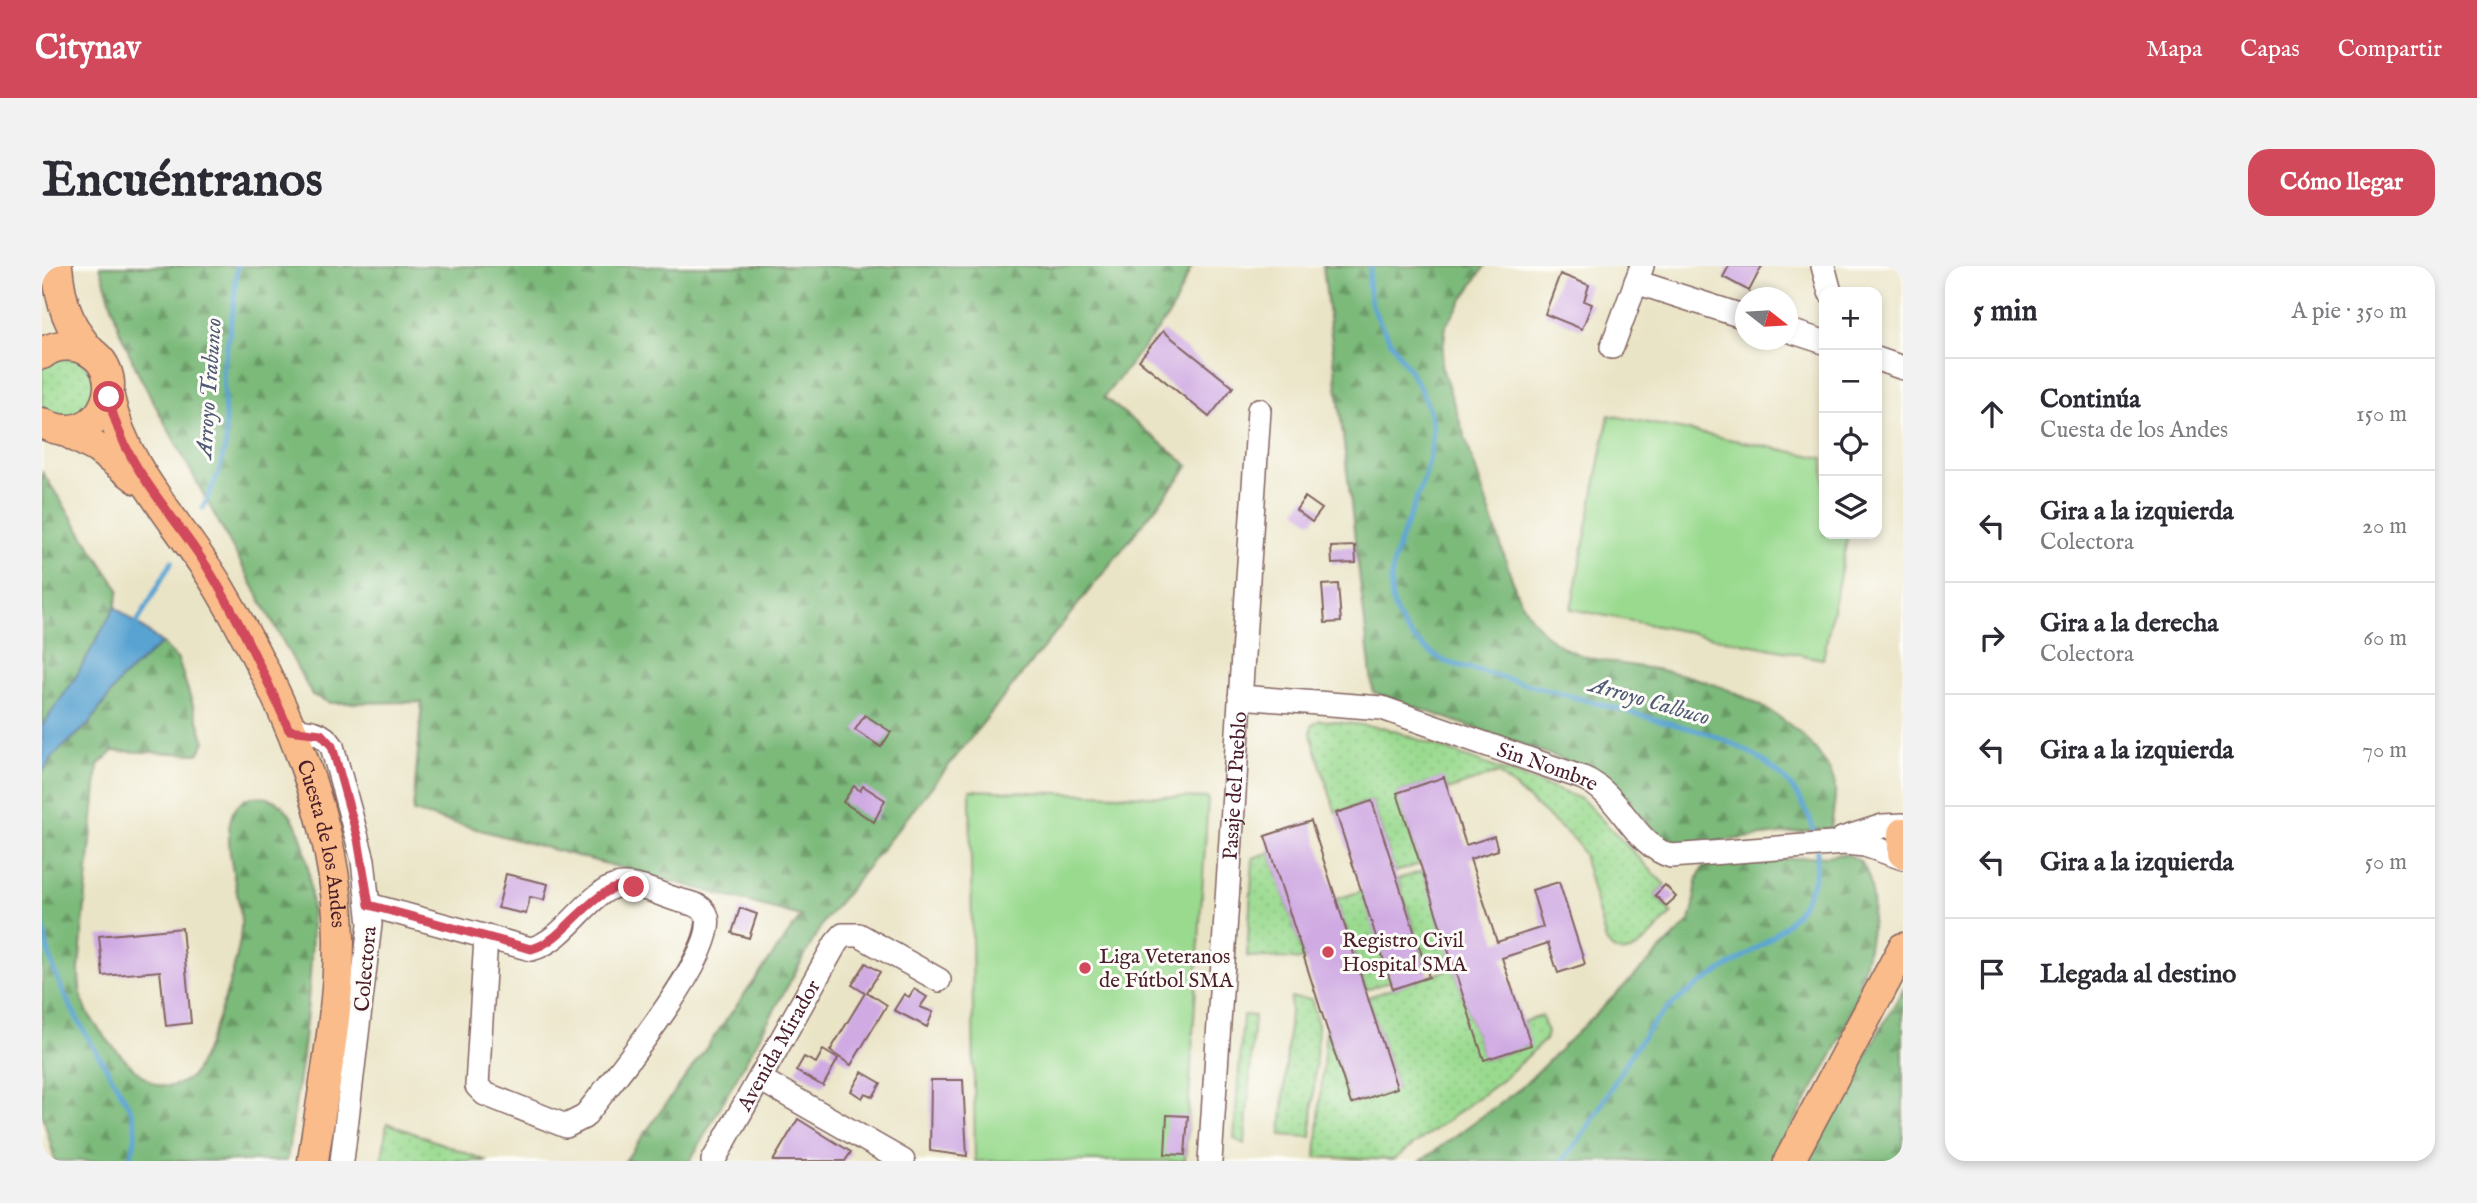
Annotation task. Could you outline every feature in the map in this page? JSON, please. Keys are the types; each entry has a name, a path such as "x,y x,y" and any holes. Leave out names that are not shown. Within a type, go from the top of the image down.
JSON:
{"main road":[{"name":"Cuesta de los Andes","path":"57,266 67,318 77,338 107,373 109,397 119,433 147,486 190,541 302,731 332,866 338,940 333,1013 313,1161"},
{"path":"42,354 58,346 70,345 93,354"},
{"path":"53,427 88,425 97,418 109,397"},
{"name":"Cuesta de los Andes","path":"53,427 97,448 147,486"},
{"path":"1903,832 1903,855"},
{"path":"1790,1161 1894,966 1903,922"}],"street":[{"path":"1824,266 1829,287"},
{"path":"1612,347 1639,274 1735,313"},
{"path":"1798,334 1819,340"},
{"path":"1882,361 1903,368"},
{"name":"Pasaje del Pueblo","path":"1210,1161 1259,410"},
{"name":"Sin Nombre","path":"1240,697 1382,708 1583,778 1602,791 1654,847 1671,856 1831,843 1865,845 1903,855"},
{"name":"Colectora","path":"302,731 326,737 332,746 358,839 369,905 367,967 342,1161"},
{"name":"Sin Nombre","path":"1831,843 1883,826 1903,825"},
{"path":"369,905 486,938 523,949 538,947 551,940 603,893 618,886 634,887 695,905 704,911 708,920 673,1001 584,1117 566,1126 485,1094 477,1086 486,938"},
{"name":"Avenida Mirador","path":"713,1161 836,943 848,933 864,937 939,980"},
{"path":"760,1079 903,1161"}],"green space":[{"path":"100,266 1192,266 1170,314 1104,397 1189,466 824,921 690,1161 625,1161 801,916 413,812 422,702 330,703 312,695 139,375 120,332"},
{"path":"1323,266 1485,266 1446,325 1441,365 1517,594 1526,609 1547,635 1573,652 1586,657 1693,678 1742,696 1788,723 1807,740 1823,760 1834,781 1831,828 1677,846 1663,839 1596,771 1373,692"},
{"path":"72,352 102,384 79,421 42,412 42,363"},
{"path":"1609,415 1819,457 1819,539 1847,539 1823,659 1571,609"},
{"path":"42,472 119,590 115,607 162,643 178,660 205,742 198,754 113,751 98,765 79,969 83,1001 92,1019 109,1041 129,1064 150,1081 158,1085 172,1086 193,1075 224,999 240,935 240,908 229,839 232,815 238,804 248,798 271,799 294,821 307,859 312,910 305,1026 287,1161 55,1161 42,1112"},
{"path":"1320,720 1386,728 1582,799 1665,885 1655,895 1672,913 1641,945 1623,952 1614,950 1606,941 1583,854 1577,842 1498,773 1448,790 1443,778 1398,793 1420,864 1395,872 1372,801 1336,813 1311,735 1312,725"},
{"name":"Liga Veteranos de Fútbol SMA","path":"970,790 1208,798 1185,1161 975,1161"},
{"path":"1270,852 1305,960 1247,956 1253,858"},
{"path":"1843,854 1861,863 1870,883 1872,910 1862,976 1841,1037 1772,1161 1421,1161 1522,1087 1687,924 1693,910 1697,880 1704,867"},
{"path":"1423,871 1452,961 1427,970 1398,879"},
{"path":"1362,891 1391,981 1366,990 1336,899"},
{"path":"1454,968 1484,1060 1530,1045 1523,1022 1542,1016 1547,1033 1545,1040 1501,1081 1393,1160 1316,1157 1326,1026 1351,1104 1397,1088 1368,997"},
{"path":"1903,989 1903,1161 1807,1161"},
{"path":"1291,998 1311,999 1318,1025 1311,1137 1281,1135"},
{"path":"1243,1015 1254,1016 1245,1144 1234,1139"},
{"path":"387,1123 487,1161 382,1161"}],"water":[{"path":"115,607 162,643 121,679 89,724 51,758 42,774 42,726 74,680"}],"building":[{"path":"1729,266 1762,266 1751,287 1742,287 1723,277"},
{"path":"1560,274 1589,285 1584,301 1592,304 1582,329 1545,314"},
{"path":"1163,331 1233,387 1209,417 1139,360"},
{"path":"1305,497 1322,509 1312,522 1296,510"},
{"path":"1355,546 1356,563 1332,564 1331,547"},
{"path":"1338,584 1341,622 1325,623 1322,585"},
{"path":"865,715 891,732 881,747 855,730"},
{"path":"1444,777 1466,845 1494,836 1498,850 1470,859 1497,942 1543,927 1532,890 1559,882 1585,964 1558,973 1548,943 1502,958 1531,1045 1484,1060 1397,793"},
{"path":"854,786 860,791 863,786 885,800 874,822 843,802"},
{"path":"1372,801 1429,977 1393,989 1336,813"},
{"path":"1311,821 1397,1088 1351,1104 1265,836"},
{"path":"506,874 548,884 544,900 530,897 526,914 498,908"},
{"path":"1665,885 1676,897 1666,906 1655,895"},
{"path":"740,908 757,914 749,938 732,933"},
{"path":"182,928 191,1023 166,1026 160,971 103,976 99,936"},
{"path":"866,963 880,972 867,992 887,1005 851,1065 830,1051 865,993 852,985"},
{"path":"914,989 927,997 920,1007 933,1012 927,1027 894,1010 904,994 909,997"},
{"path":"823,1050 838,1059 823,1086 796,1071 804,1057 816,1063"},
{"path":"862,1072 881,1083 873,1097 865,1093 862,1098 851,1091"},
{"path":"931,1080 963,1080 967,1156 930,1151"},
{"path":"1167,1115 1188,1116 1185,1155 1165,1154"},
{"path":"798,1119 851,1152 845,1161 773,1161"}],"waterway":[{"name":"Arroyo Trabunco","path":"203,508 219,472 226,443 223,371 237,266"},
{"name":"Arroyo Calbuco","path":"1372,266 1368,285 1372,305 1418,385 1432,425 1430,457 1397,551 1391,580 1395,609 1412,636 1446,662 1706,733 1744,749 1776,771 1789,784 1800,800 1816,838"},
{"name":"Arroyo Trabunco","path":"134,628 172,561"},
{"name":"Arroyo Calbuco","path":"1562,1161 1589,1126 1634,1049 1661,1015 1682,997 1759,946 1782,928 1801,906 1813,881 1817,851"},
{"name":"Arroyo Trabunco","path":"42,913 46,941 63,992 131,1110 136,1136 128,1161"}],"place":[{"name":"Registro Civil Hospital SMA","path":"1328,952"},
{"name":"Liga Veteranos de Fútbol SMA","path":"1085,968"}],"route":[{"path":"109,397 119,433 147,486 190,541 227,601 260,664 289,730 321,734 332,746 358,839 369,905 515,947 531,949 551,940 610,888 626,885 634,887"}]}
